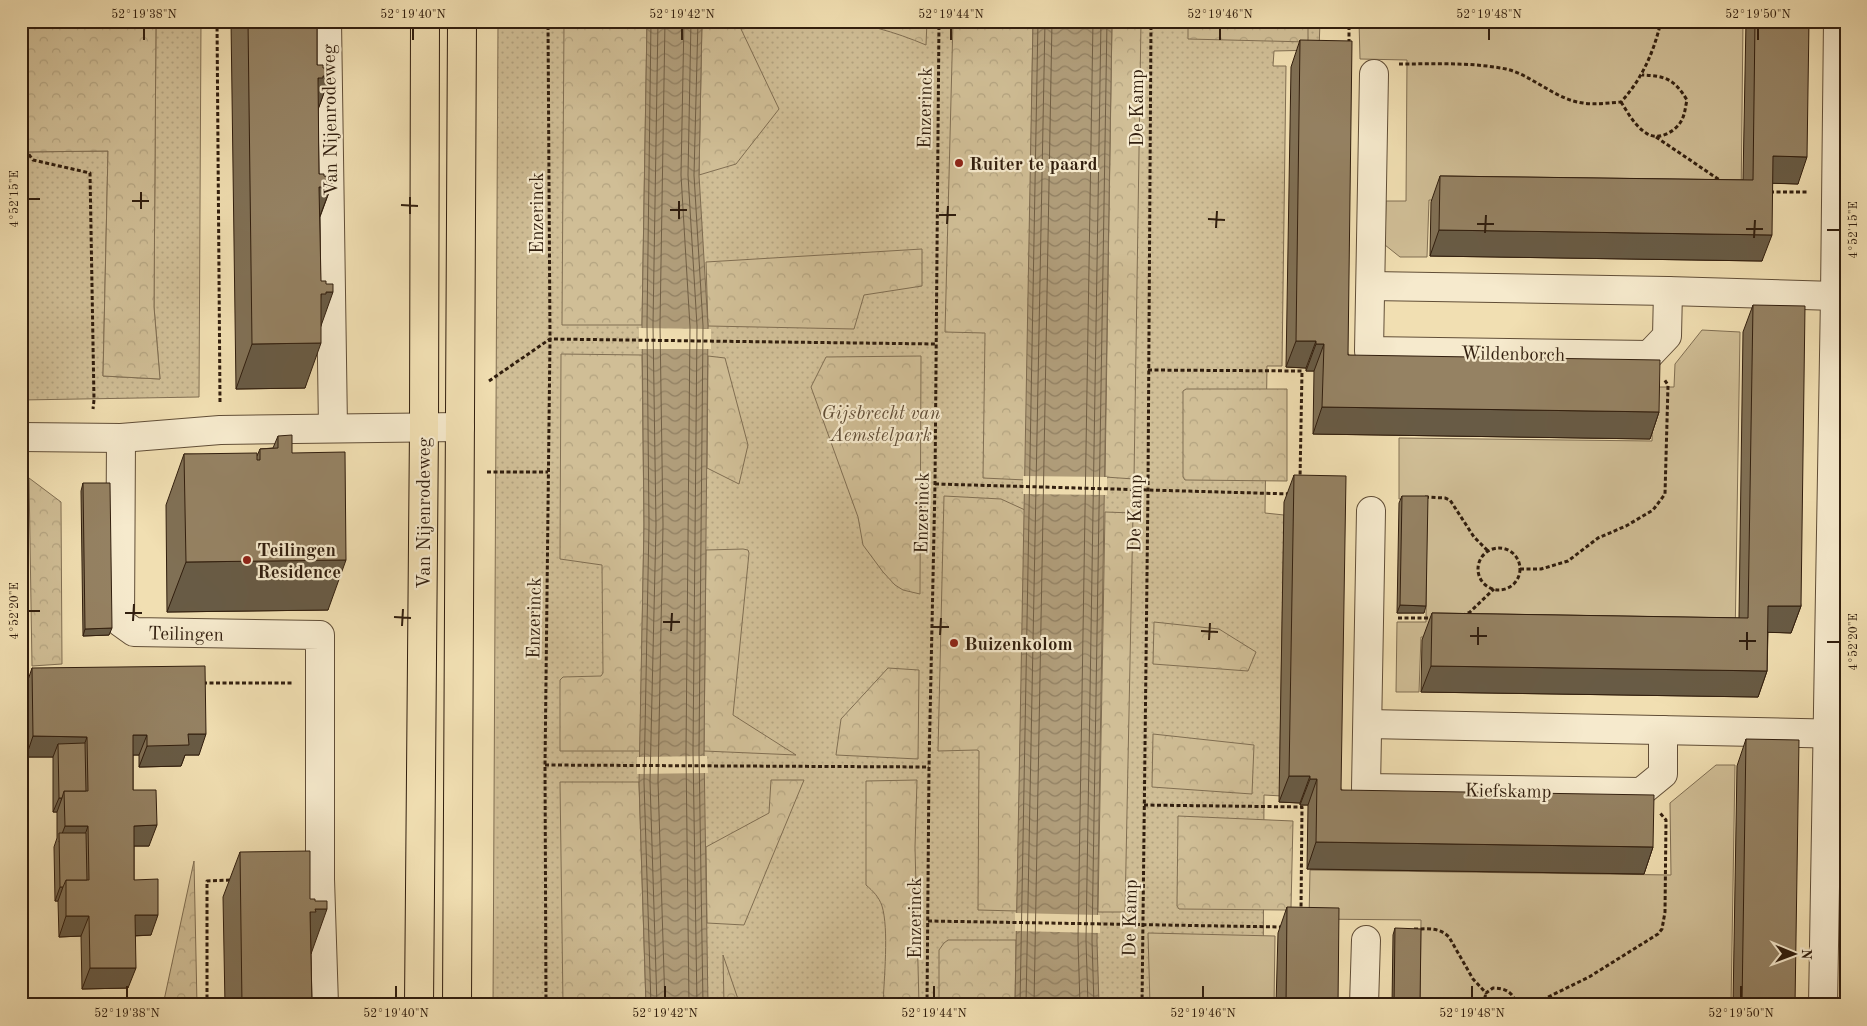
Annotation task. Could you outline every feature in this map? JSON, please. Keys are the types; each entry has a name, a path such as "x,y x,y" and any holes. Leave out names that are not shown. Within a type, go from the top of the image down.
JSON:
{"main road":[{"name":"Van Nijenrodeweg","path":"419,1005 424,427 424,21"},
{"name":"Van Nijenrodeweg","path":"457,1005 462,21"}],"street":[{"name":"Van Nijenrodeweg","path":"327,21 333,428"},
{"path":"1824,1005 1837,733 1838,21"},
{"name":"Wildenborch","path":"1384,69 1369,350 1649,355"},
{"path":"1371,286 1668,291 1839,298"},
{"path":"1649,355 1667,336 1668,291"},
{"path":"21,437 120,438 220,430 460,427"},
{"name":"Teilingen","path":"120,438 120,622 134,632 320,635 320,683"},
{"name":"Kiefskamp","path":"1371,511 1366,788 1641,792"},
{"path":"320,683 320,879 324,1005"},
{"path":"1368,724 1837,733"},
{"path":"1641,792 1663,774 1663,730"},
{"path":"1364,1005 1366,940"}],"path":[{"path":"217,21 220,430"},
{"name":"Enzerinck","path":"546,1005 545,764 550,339 548,21"},
{"name":"Enzerinck","path":"927,1005 929,767 935,484 939,21"},
{"name":"De Kamp","path":"1142,1005 1151,21"},
{"path":"1349,21 1349,50"},
{"path":"1621,102 1642,75 1657,40 1661,21"},
{"path":"1384,69 1460,64 1505,69 1522,74 1537,84 1582,103 1621,102"},
{"path":"1642,75 1661,76 1671,81 1680,89 1687,100 1680,124 1669,133 1656,137"},
{"path":"1621,102 1634,121 1646,133 1656,137 1726,184"},
{"path":"21,144 33,160 90,173 94,400 88,438"},
{"path":"1768,192 1837,192"},
{"path":"488,382 550,339 935,344"},
{"path":"1520,570 1542,569 1568,561 1598,538 1626,526 1653,510 1665,494 1668,385 1649,355"},
{"path":"1148,370 1302,371 1300,485"},
{"path":"488,472 548,472"},
{"path":"935,484 1300,494"},
{"path":"1417,497 1445,498 1450,500 1474,537 1488,551"},
{"path":"1459,618 1470,612 1494,589 1506,588 1516,581 1520,570 1519,563 1512,552 1500,548 1488,551 1480,562 1479,575 1483,581 1494,589"},
{"path":"1370,618 1439,618"},
{"path":"199,683 320,683"},
{"path":"21,685 31,685"},
{"path":"545,764 929,767"},
{"path":"1483,1005 1486,993 1493,988 1506,989 1513,995 1517,1004 1536,1004 1580,981 1658,934 1662,929 1665,912 1666,820 1641,792"},
{"path":"1144,805 1302,807 1301,918"},
{"path":"207,1005 207,881 235,880"},
{"path":"928,921 1291,928"},
{"path":"1410,928 1443,931 1449,937 1473,979 1486,993"}],"green space":[{"path":"21,21 156,21 154,307 160,379 103,376 108,151 21,152"},
{"path":"156,21 201,21 199,397 21,400 21,152 108,151 103,376 160,379 154,307"},
{"name":"Gijsbrecht van Aemstelpark","path":"498,21 1320,21 1319,50 1274,51 1273,66 1286,66 1282,366 1267,366 1265,513 1284,515 1280,748 1282,796 1264,795 1263,1005 493,1005"},
{"path":"564,21 647,21 642,325 562,325"},
{"path":"702,21 815,21 741,29 779,109 736,164 699,175"},
{"path":"828,21 927,21 926,45 903,36 854,23"},
{"path":"953,21 1033,21 1026,480 983,478 985,333 945,332"},
{"path":"1112,21 1141,21 1134,479 1105,477"},
{"path":"1188,21 1308,21 1308,42 1188,39"},
{"path":"1359,21 1743,21 1741,205 1429,200 1427,257 1400,257 1385,245 1386,201 1406,201 1407,60 1360,59"},
{"path":"922,249 922,286 864,295 854,329 708,326 706,262"},
{"path":"1702,330 1740,332 1735,642 1421,637 1419,692 1396,692 1397,622 1426,622 1427,501 1399,499 1399,438 1652,441 1653,387 1674,387 1675,364"},
{"path":"561,354 642,355 644,524 640,751 560,751 560,680 563,677 601,676 603,673 602,565 560,559"},
{"path":"708,356 725,358 748,445 739,484 707,468"},
{"path":"921,356 920,594 903,590 895,585 863,545 858,517 811,387 826,357"},
{"path":"1186,389 1287,389 1287,481 1185,480 1183,477 1183,391"},
{"path":"29,478 61,502 62,664 32,666"},
{"path":"944,496 1001,499 1025,510 1017,911 978,910 979,751 938,751"},
{"path":"1105,512 1133,513 1125,912 1098,912"},
{"path":"743,549 748,550 749,553 733,715 796,755 704,751 706,550"},
{"path":"1154,622 1219,629 1256,652 1248,671 1153,664"},
{"path":"888,668 919,670 918,759 836,755 841,719"},
{"path":"1153,734 1254,745 1252,794 1152,787"},
{"path":"1716,765 1735,765 1731,1005 1420,1005 1421,920 1309,919 1310,870 1671,875 1670,803"},
{"path":"771,780 804,780 744,925 707,923 706,847 769,813"},
{"path":"917,780 915,847 919,1005 883,1005 886,954 884,916 881,903 876,894 866,885 866,781"},
{"path":"560,782 639,782 646,1005 563,1005"},
{"path":"1178,816 1293,821 1291,908 1287,910 1179,909 1177,906"},
{"path":"194,861 197,1005 163,1005"},
{"path":"1148,933 1275,936 1274,1005 1150,1005"},
{"path":"948,940 1016,940 1015,1005 939,1005 939,950"},
{"path":"723,955 740,1005 724,1005"}],"water":[{"path":"647,21 702,21 699,175 708,326 704,751 708,1005 646,1005 639,782 644,525 642,325"},
{"path":"1033,21 1112,21 1097,941 1099,1005 1015,1005"}],"pier":[{"path":"639,328 711,329 711,349 639,349"},
{"path":"1023,476 1107,477 1107,495 1023,494"},
{"path":"707,756 708,773 637,774 637,757"},
{"path":"1015,913 1100,915 1100,933 1015,931"}],"building":[{"path":"248,21 317,21 317,65 323,65 323,68 330,68 330,76 318,78 319,174 332,177 332,184 325,184 325,187 319,187 321,281 326,281 326,284 333,284 333,292 321,294 321,343 252,344"},
{"path":"1755,21 1809,21 1807,157 1773,156 1772,235 1439,230 1440,176 1753,180"},
{"path":"1300,40 1352,41 1348,355 1660,360 1659,412 1322,407 1324,344 1316,344 1316,341 1296,341"},
{"path":"1753,305 1805,306 1801,606 1768,606 1767,671 1431,666 1432,613 1748,618"},
{"path":"292,435 292,453 345,452 346,560 186,562 184,454 257,453 257,460 260,460 260,449 278,448 278,436"},
{"path":"1294,475 1346,476 1341,790 1654,795 1653,847 1316,842 1317,779 1310,779 1310,776 1289,776"},
{"path":"83,483 110,483 112,628 85,629"},
{"path":"1402,496 1428,496 1426,606 1400,605"},
{"path":"205,666 206,734 188,734 189,745 149,746 147,746 147,735 133,735 133,790 156,790 157,825 134,826 134,880 158,879 158,915 135,915 136,968 90,968 89,916 66,916 66,880 89,880 88,826 65,826 64,791 88,791 87,737 33,736 32,668"},
{"path":"1746,739 1799,740 1795,1005 1742,1005"},
{"path":"85,743 86,791 64,791 62,798 59,798 58,744"},
{"path":"59,833 86,833 87,880 66,880 63,887 60,887"},
{"path":"310,851 310,899 327,901 327,909 315,909 316,912 310,912 312,1005 242,1005 240,852"},
{"path":"1287,907 1339,908 1338,1005 1286,1005"},
{"path":"1395,928 1421,929 1420,1005 1394,1005"}],"place":[{"name":"Ruiter te paard","path":"959,163"},
{"name":"Teilingen Residence","path":"247,560"},
{"name":"Buizenkolom","path":"954,643"}]}
